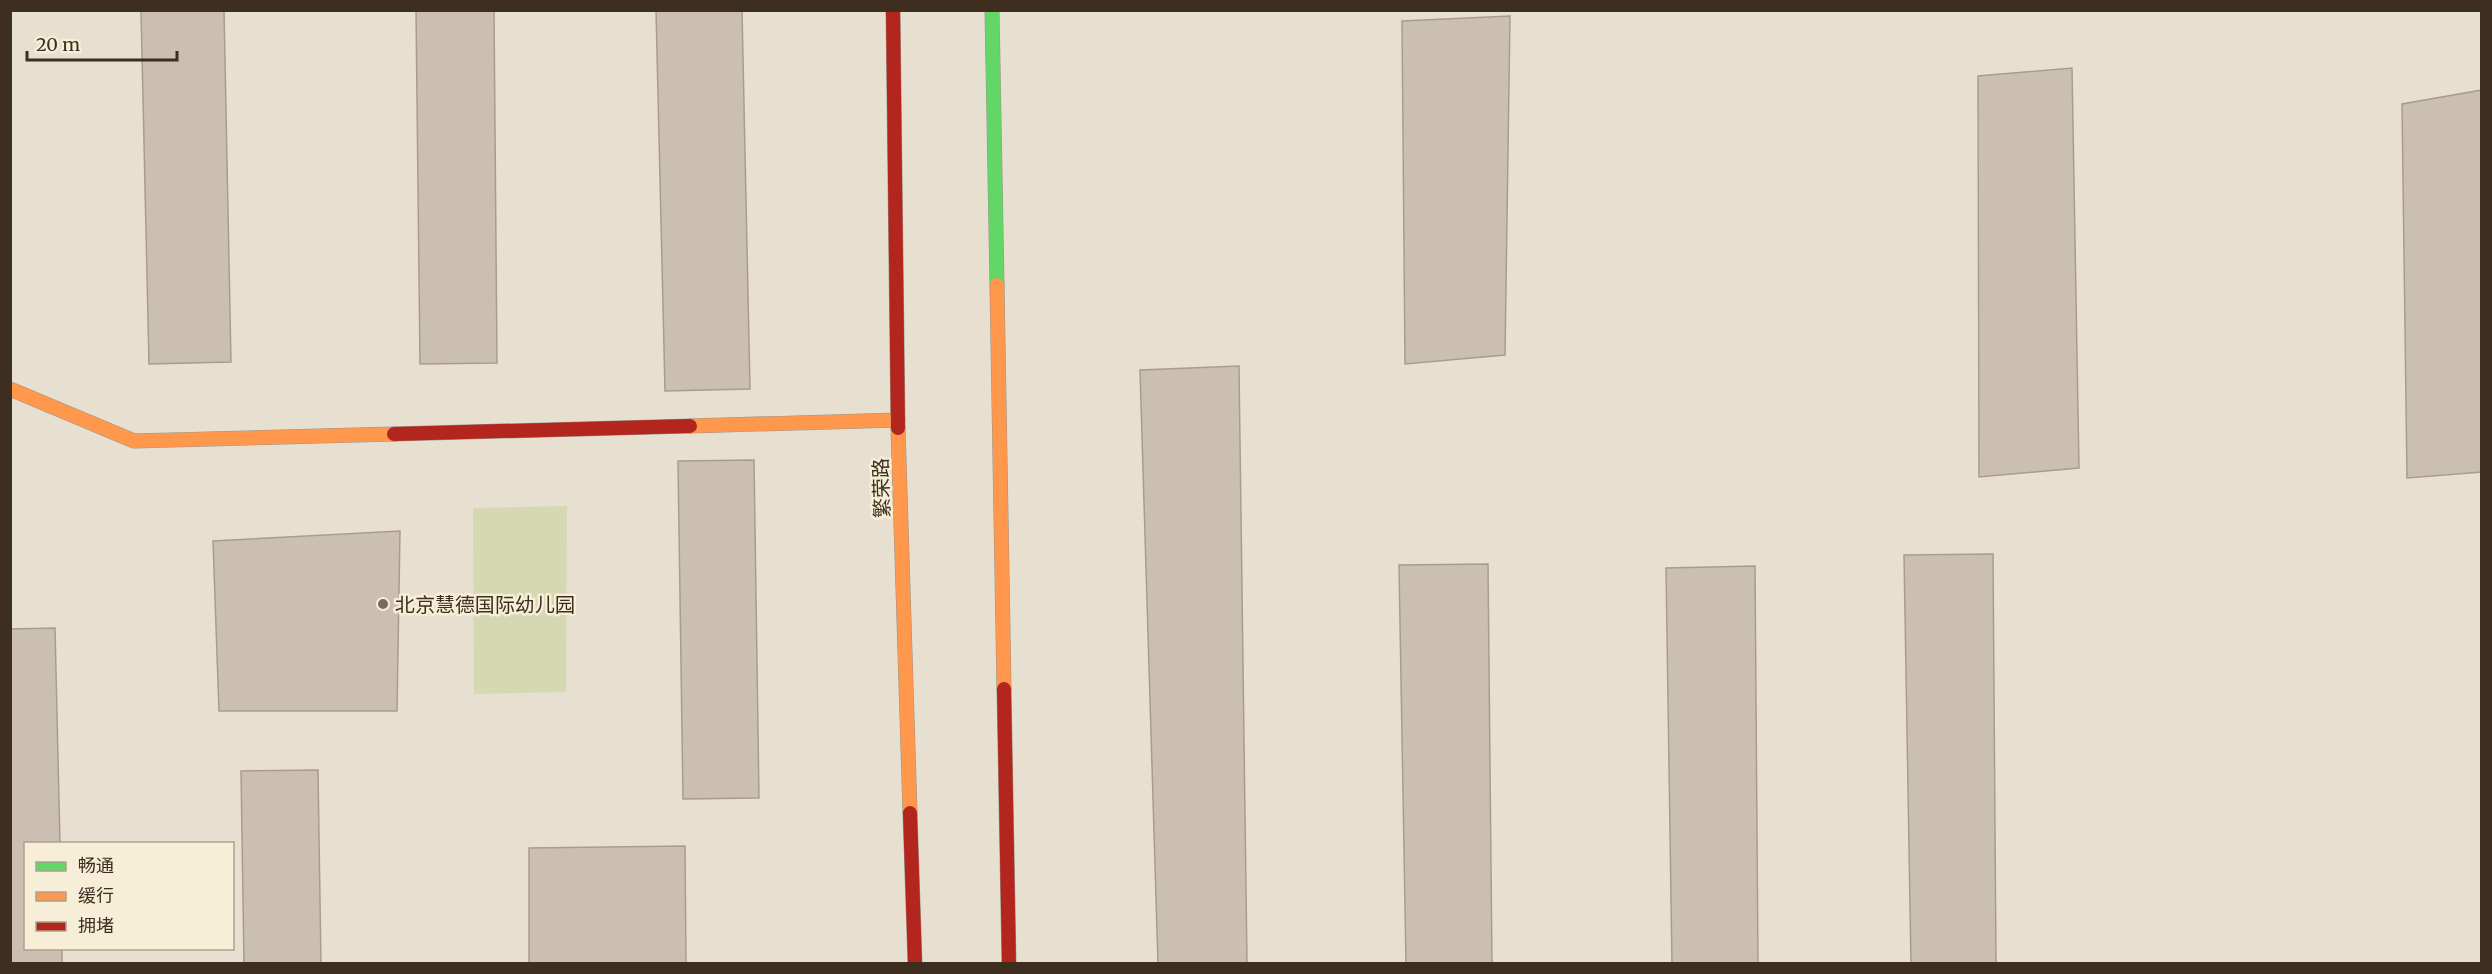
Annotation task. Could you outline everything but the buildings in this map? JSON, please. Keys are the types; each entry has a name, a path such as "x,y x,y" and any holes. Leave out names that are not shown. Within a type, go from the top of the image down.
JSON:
{"main road":[{"name":"繁荣路","path":"892,10 898,420 915,963"},
{"path":"992,10 1009,963"},
{"path":"10,389 134,441 898,420"}],"green space":[{"path":"567,506 566,692 474,694 473,508"}],"traffic: fast":[{"path":"992,10 997,285"}],"traffic: slow":[{"path":"997,285 1004,689"},
{"path":"10,389 134,441 394,434"},
{"path":"690,426 898,420"},
{"path":"898,428 910,813"}],"traffic: jam":[{"path":"893,10 898,428"},
{"path":"394,434 690,426"},
{"path":"1004,689 1009,964"},
{"path":"910,813 915,964"}],"place":[{"name":"北京慧德国际幼儿园","path":"383,604"}]}
